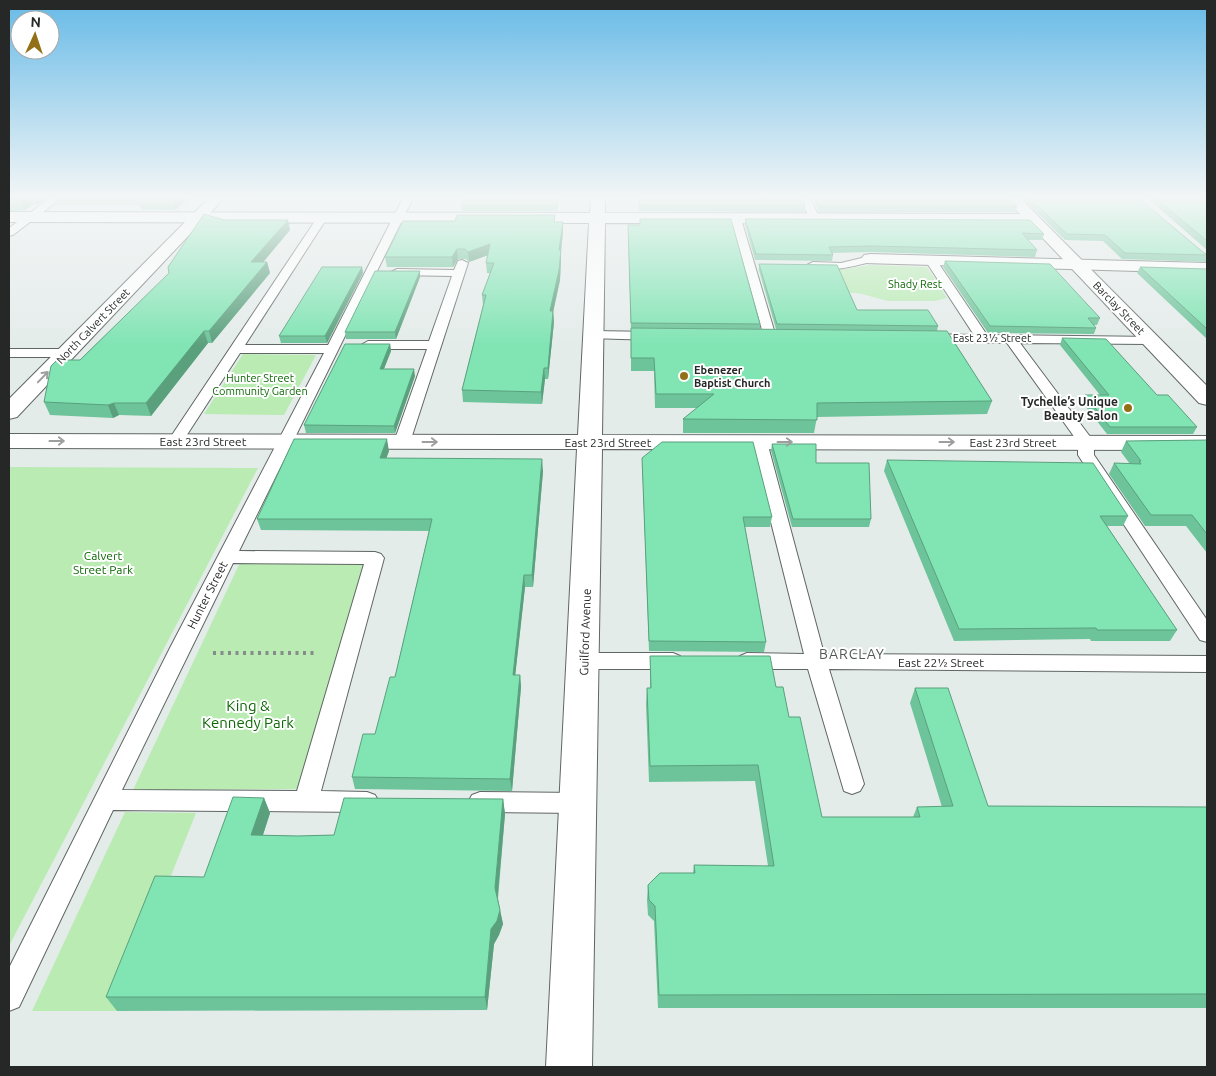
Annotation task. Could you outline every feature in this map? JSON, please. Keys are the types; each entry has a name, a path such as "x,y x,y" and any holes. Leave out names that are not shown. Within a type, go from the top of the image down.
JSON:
{"street":[{"name":"North Calvert Street","path":"9,412 171,246"},
{"name":"Guilford Avenue","path":"570,1067 597,246"},
{"name":"Barclay Street","path":"1059,246 1207,398"},
{"path":"870,259 1207,268"},
{"name":"East 23rd Street","path":"9,441 1207,443"}],"lane":[{"path":"176,441 303,246"},
{"name":"Hunter Street","path":"9,997 177,654 287,441 342,346 371,272 384,246"},
{"path":"748,246 756,265 770,337"},
{"path":"801,265 841,266 870,259"},
{"path":"931,260 983,338"},
{"path":"371,272 460,268 402,442"},
{"path":"594,335 672,336"},
{"name":"East 23½ Street","path":"915,338 1150,340"},
{"path":"1010,338 1086,442 1086,455 1207,635"},
{"path":"236,349 434,345"},
{"path":"9,353 67,353"},
{"path":"759,442 816,661 852,784"},
{"path":"227,557 375,558 306,802"},
{"path":"584,661 687,661"},
{"name":"East 22½ Street","path":"727,661 1207,664"},
{"path":"105,800 384,802"},
{"path":"462,802 579,803"}],"path":[{"path":"177,654 348,652"}],"green space":[{"name":"Shady Rest","path":"871,265 927,267 947,298 935,301 888,301 858,293 765,292 758,268 845,269"},
{"name":"Hunter Street Community Garden","path":"243,354 316,355 284,415 204,414"},
{"name":"Calvert Street Park","path":"9,467 258,468 9,946"},
{"name":"King & Kennedy Park","path":"244,554 369,554 301,789 133,790"},
{"path":"125,812 196,813 117,1011 32,1011"}],"building":[{"path":"182,246 265,246 251,262 267,262 209,331 204,331 146,403 114,403 108,405 44,402 51,366 57,360 80,360 169,273 168,267"},
{"path":"390,246 484,246 468,252 465,249 457,249 452,257 385,257"},
{"path":"490,246 560,246 559,250 561,250 559,270 550,311 553,311 548,368 544,368 541,392 462,390 486,295 482,295 494,263 486,263"},
{"path":"629,246 739,246 760,324 631,323"},
{"path":"754,246 862,246 829,247 833,255 756,254"},
{"path":"880,246 1034,246 1037,250"},
{"path":"1117,246 1196,246 1207,255 1125,253"},
{"path":"945,261 1050,264 1100,318 1088,318 1096,328 990,326"},
{"path":"759,264 837,265 857,310 928,310 938,326 777,324"},
{"path":"322,267 362,267 325,336 279,336"},
{"path":"1140,267 1207,269 1207,329"},
{"path":"375,271 420,271 395,332 345,332"},
{"path":"631,328 947,331 992,401 817,403 817,420 683,419 714,394 656,394 654,358 631,358"},
{"path":"1062,338 1106,339 1157,395 1168,395 1197,427 1110,427 1085,395 1109,395"},
{"path":"345,344 390,344 380,369 414,369 394,426 304,425"},
{"path":"294,439 387,439 380,458 542,459 532,575 524,575 513,675 520,675 510,779 352,777 363,734 375,734 390,677 395,677 432,519 257,519"},
{"path":"1207,440 1207,534 1192,515 1151,515 1114,463 1141,464 1139,461 1141,461 1126,441"},
{"path":"662,442 753,442 772,517 743,517 766,642 649,641 642,458"},
{"path":"772,444 816,444 816,463 869,463 871,519 793,519"},
{"path":"887,460 1093,463 1128,516 1100,516 1177,630 1097,630 1096,628 959,629"},
{"path":"650,656 770,656 776,687 783,687 789,717 800,717 822,817 920,817 917,807 953,806 915,688 948,688 988,806 1207,807 1207,994 659,995 655,906 649,900 648,885 660,873 695,873 694,865 774,866 758,765 650,766 647,688 651,688"},
{"path":"233,797 264,798 251,835 298,836 334,835 344,798 503,799 495,888 500,910 497,921 491,929 485,997 106,997 155,876 204,877"}],"place":[{"name":"Ebenezer Baptist Church","path":"684,376"},
{"name":"Tychelle’s Unique Beauty Salon","path":"1128,408"}],"district":[{"name":"BARCLAY","path":"852,654"}]}
